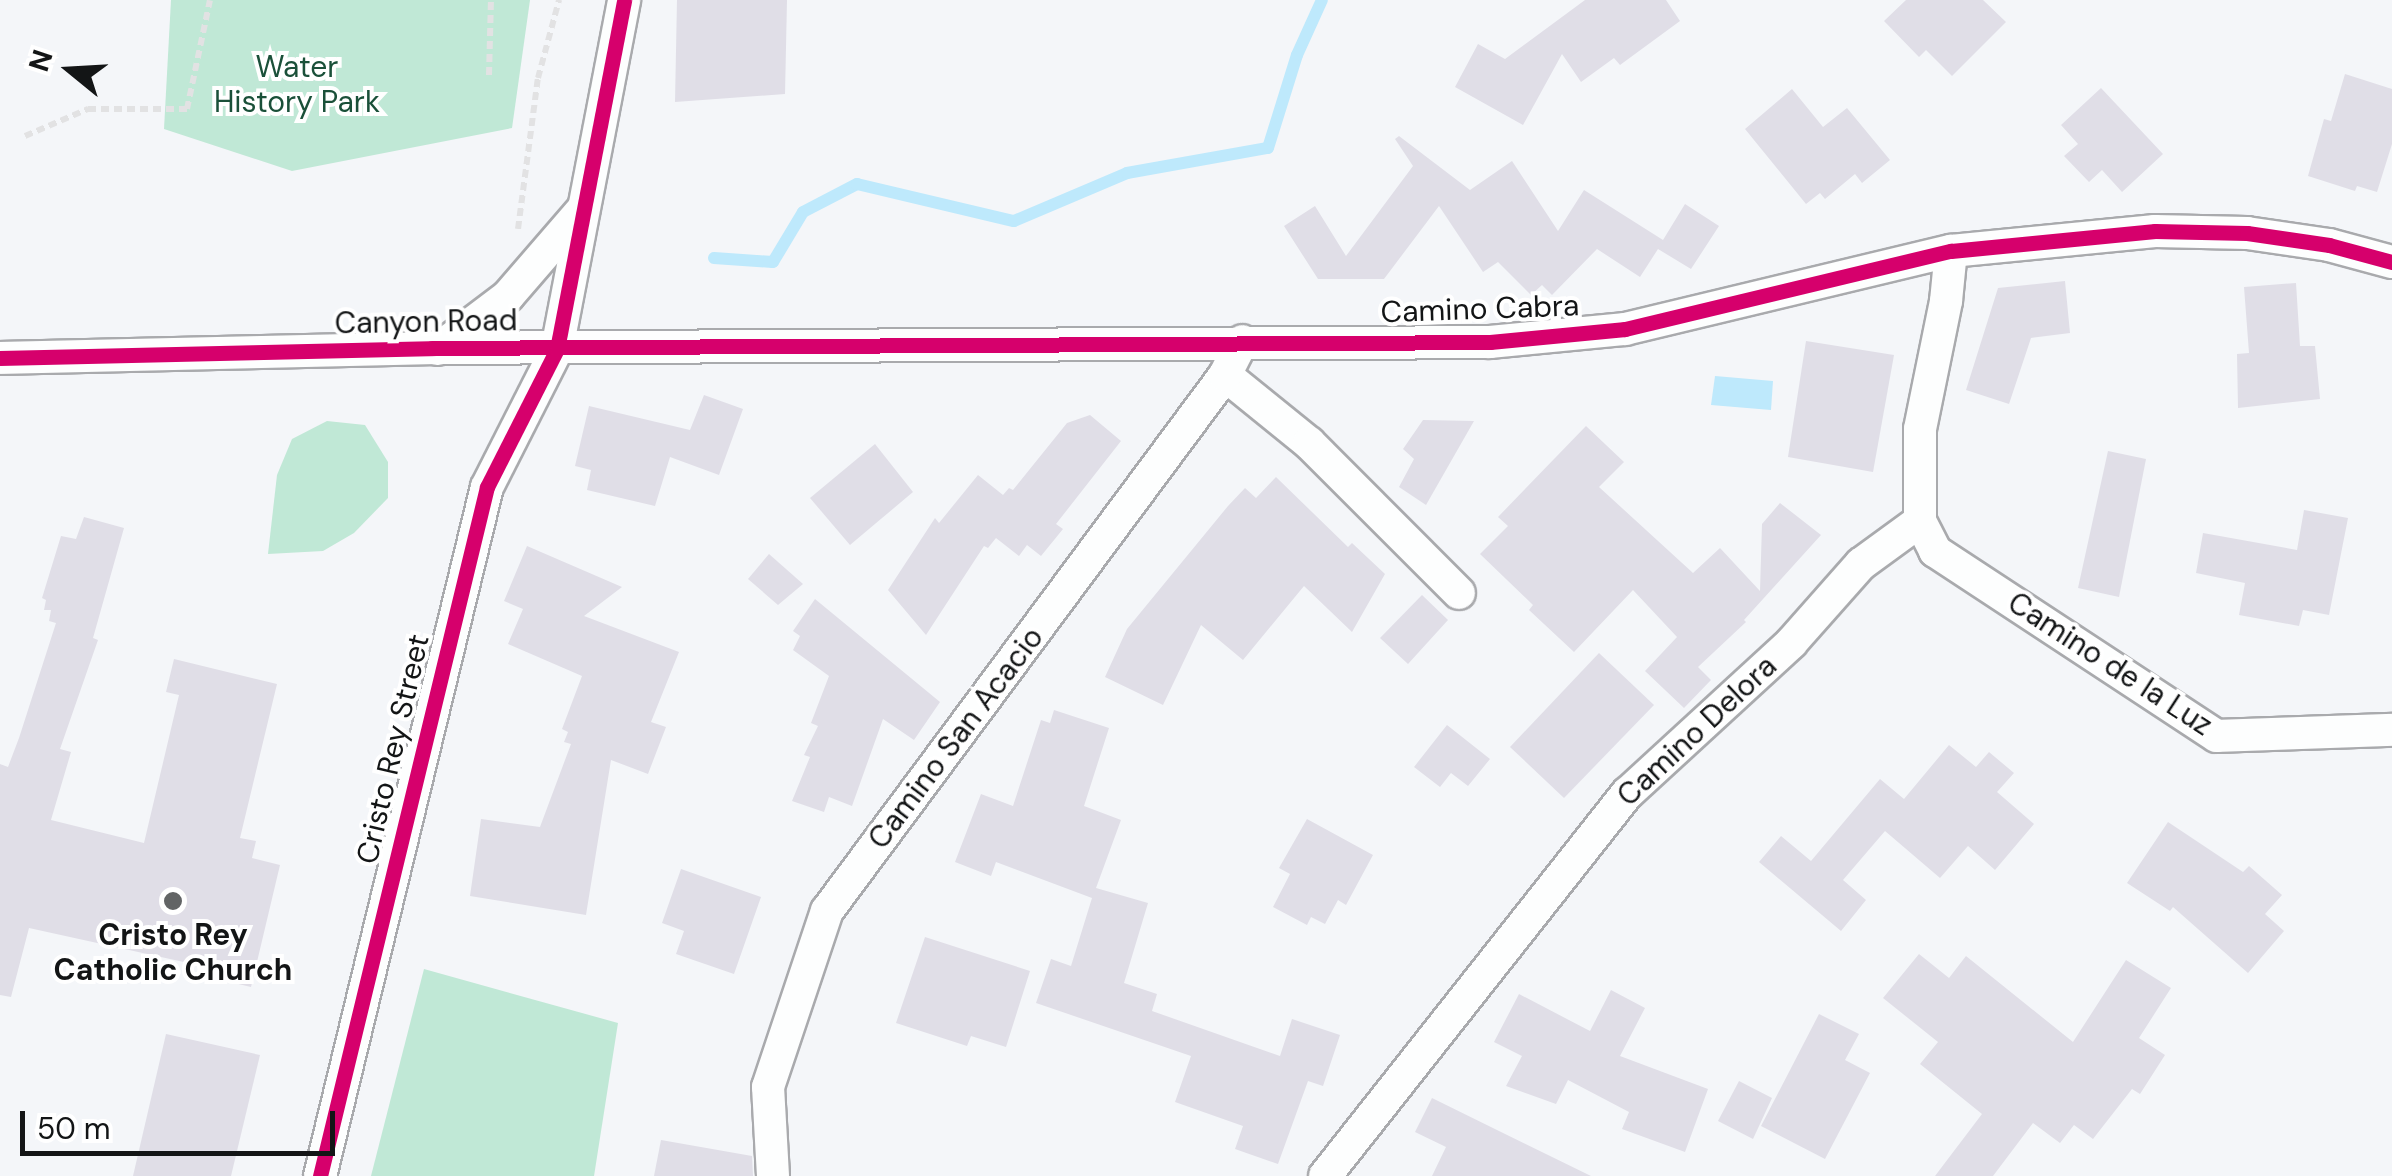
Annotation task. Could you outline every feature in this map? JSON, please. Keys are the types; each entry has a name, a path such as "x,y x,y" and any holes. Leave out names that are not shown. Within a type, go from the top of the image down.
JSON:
{"street":[{"name":"Canyon Road","path":"0,358 557,348 624,0"},
{"path":"438,349 508,296 586,206"},
{"name":"Camino Cabra","path":"557,348 1242,340 1490,342 1625,328 1951,251 2155,232 2247,233 2329,245 2392,262"},
{"path":"1920,521 1920,429 1946,301 1951,251"},
{"name":"Camino San Acacio","path":"773,1176 768,1087 827,911 1225,375 1242,340"},
{"name":"Cristo Rey Street","path":"320,1176 487,486 557,348"},
{"path":"1225,375 1309,443 1460,592"},
{"name":"Camino de la Luz","path":"1920,521 1935,551 2217,736 2392,730"},
{"name":"Camino Delora","path":"1324,1176 1628,793 1790,643 1861,564 1920,521"}],"path":[{"path":"25,136 88,109 187,108 210,0"},
{"path":"489,75 492,0"},
{"path":"518,240 538,78 559,0"}],"green space":[{"name":"Water History Park","path":"171,0 530,0 512,128 292,171 164,129"},
{"path":"327,421 365,425 388,462 388,498 354,533 323,551 268,554 277,475 292,439"},
{"path":"424,969 618,1023 594,1176 371,1176"}],"water":[{"path":"1715,376 1773,381 1771,410 1711,405"}],"building":[{"path":"677,0 787,0 785,94 675,102"},
{"path":"1585,0 1666,0 1680,21 1620,65 1614,58 1581,82 1562,54 1523,125 1455,87 1478,44 1505,59"},
{"path":"1906,0 1983,0 2006,22 1952,76 1926,50 1919,57 1884,21"},
{"path":"2345,74 2392,89 2392,144 2377,192 2357,186 2355,191 2308,176 2324,119 2331,121"},
{"path":"2101,88 2163,154 2122,192 2102,170 2089,182 2064,156 2078,144 2061,125"},
{"path":"1792,89 1823,127 1847,108 1890,160 1862,183 1855,174 1825,199 1820,193 1806,204 1745,129"},
{"path":"1399,136 1470,190 1512,161 1558,231 1584,190 1663,240 1685,204 1719,226 1691,269 1658,249 1640,277 1597,249 1552,295 1542,285 1531,295 1498,262 1483,272 1439,206 1384,279 1318,279 1284,226 1315,206 1346,256 1413,166 1395,139"},
{"path":"2065,281 2070,333 2031,338 2009,404 1966,390 1998,288"},
{"path":"2296,283 2300,346 2315,346 2320,399 2238,408 2237,354 2249,353 2244,287"},
{"path":"1806,341 1894,355 1873,472 1788,457"},
{"path":"704,395 743,409 719,475 670,457 655,506 587,490 591,470 575,466 589,406 690,430"},
{"path":"1090,415 1121,441 1056,524 1063,529 1041,556 1027,545 1019,556 996,538 988,548 984,546 926,635 888,590 935,518 939,523 978,475 1003,495 1009,488 1013,490 1067,423"},
{"path":"1423,420 1474,421 1426,505 1399,487 1414,459 1403,449"},
{"path":"1586,426 1624,462 1599,487 1693,573 1720,548 1760,591 1762,524 1780,503 1821,535 1746,622 1698,667 1711,680 1684,708 1645,671 1677,637 1633,590 1574,652 1529,610 1533,605 1480,554 1508,526 1498,517"},
{"path":"875,444 913,492 850,545 810,498"},
{"path":"2108,451 2146,459 2119,597 2078,588"},
{"path":"1276,477 1348,547 1352,543 1385,574 1352,632 1304,586 1243,660 1201,625 1163,705 1105,677 1127,629 1228,506 1245,488 1256,498"},
{"path":"2304,510 2348,518 2329,615 2303,610 2299,626 2239,615 2245,583 2196,573 2203,533 2297,550"},
{"name":"Cristo Rey Catholic Church","path":"84,517 124,528 93,638 98,640 60,749 71,752 51,820 144,843 179,695 166,692 174,659 277,684 240,838 256,841 252,858 280,865 251,987 209,977 211,968 29,928 11,997 0,995 0,764 8,767 56,623 49,621 51,610 44,610 46,600 42,598 61,536 76,539"},
{"path":"527,546 622,587 584,616 679,652 651,722 666,727 648,774 611,760 586,915 470,896 481,819 540,827 571,744 564,742 568,732 562,729 582,676 508,644 523,609 504,601"},
{"path":"769,554 803,584 778,605 748,579"},
{"path":"1422,595 1448,620 1408,664 1380,638"},
{"path":"815,599 940,702 914,740 883,719 852,806 829,797 824,812 792,801 810,757 804,755 818,726 811,723 829,676 793,650 800,636 793,631"},
{"path":"1599,653 1654,705 1564,798 1510,747"},
{"path":"1054,710 1109,728 1084,806 1121,820 1096,888 1148,903 1124,983 1157,994 1152,1011 1280,1056 1292,1019 1340,1035 1323,1086 1308,1081 1278,1164 1235,1149 1243,1126 1175,1102 1191,1056 1036,1003 1051,959 1071,966 1092,898 996,862 991,876 955,862 981,794 1013,806 1041,720 1050,723"},
{"path":"1447,725 1490,759 1468,786 1451,773 1440,787 1414,767"},
{"path":"1949,745 1976,767 1989,752 2014,773 1997,792 2034,824 1995,870 1968,846 1940,878 1885,831 1843,880 1866,900 1841,931 1759,862 1781,836 1811,861 1880,779 1904,799"},
{"path":"1307,819 1373,855 1346,905 1338,900 1325,924 1311,917 1307,925 1273,907 1290,874 1279,868"},
{"path":"2168,822 2243,872 2249,866 2282,895 2265,914 2284,931 2248,973 2173,907 2170,911 2127,883"},
{"path":"681,869 761,897 734,974 676,954 684,931 662,923"},
{"path":"925,937 1030,971 1006,1047 971,1036 967,1046 896,1023"},
{"path":"1919,954 1949,978 1966,956 2073,1042 2126,960 2171,988 2139,1038 2165,1055 2140,1094 2132,1089 2093,1139 2074,1125 2060,1143 2033,1123 1993,1176 1935,1176 1982,1114 1920,1064 1938,1042 1883,998"},
{"path":"1611,990 1645,1008 1620,1056 1708,1089 1685,1152 1622,1129 1629,1112 1568,1080 1556,1104 1506,1086 1522,1056 1494,1042 1519,994 1590,1031"},
{"path":"1819,1014 1859,1034 1845,1060 1870,1073 1825,1159 1761,1126"},
{"path":"166,1034 260,1055 231,1176 133,1176"},
{"path":"1739,1081 1772,1098 1753,1139 1718,1121"},
{"path":"1432,1098 1591,1176 1432,1176 1446,1147 1415,1132"},
{"path":"661,1140 752,1156 753,1176 654,1176"}],"waterway":[{"path":"714,258 773,262 803,212 857,184 1014,221 1127,173 1268,148 1297,55 1322,0"}],"cycle path":[{"path":"320,1176 487,487 557,349 624,0"},
{"path":"0,358 432,348 1490,342 1625,329 1951,251 2155,231 2247,233 2329,245 2392,262"}],"place":[{"name":"Cristo Rey Catholic Church","path":"173,901"}]}
